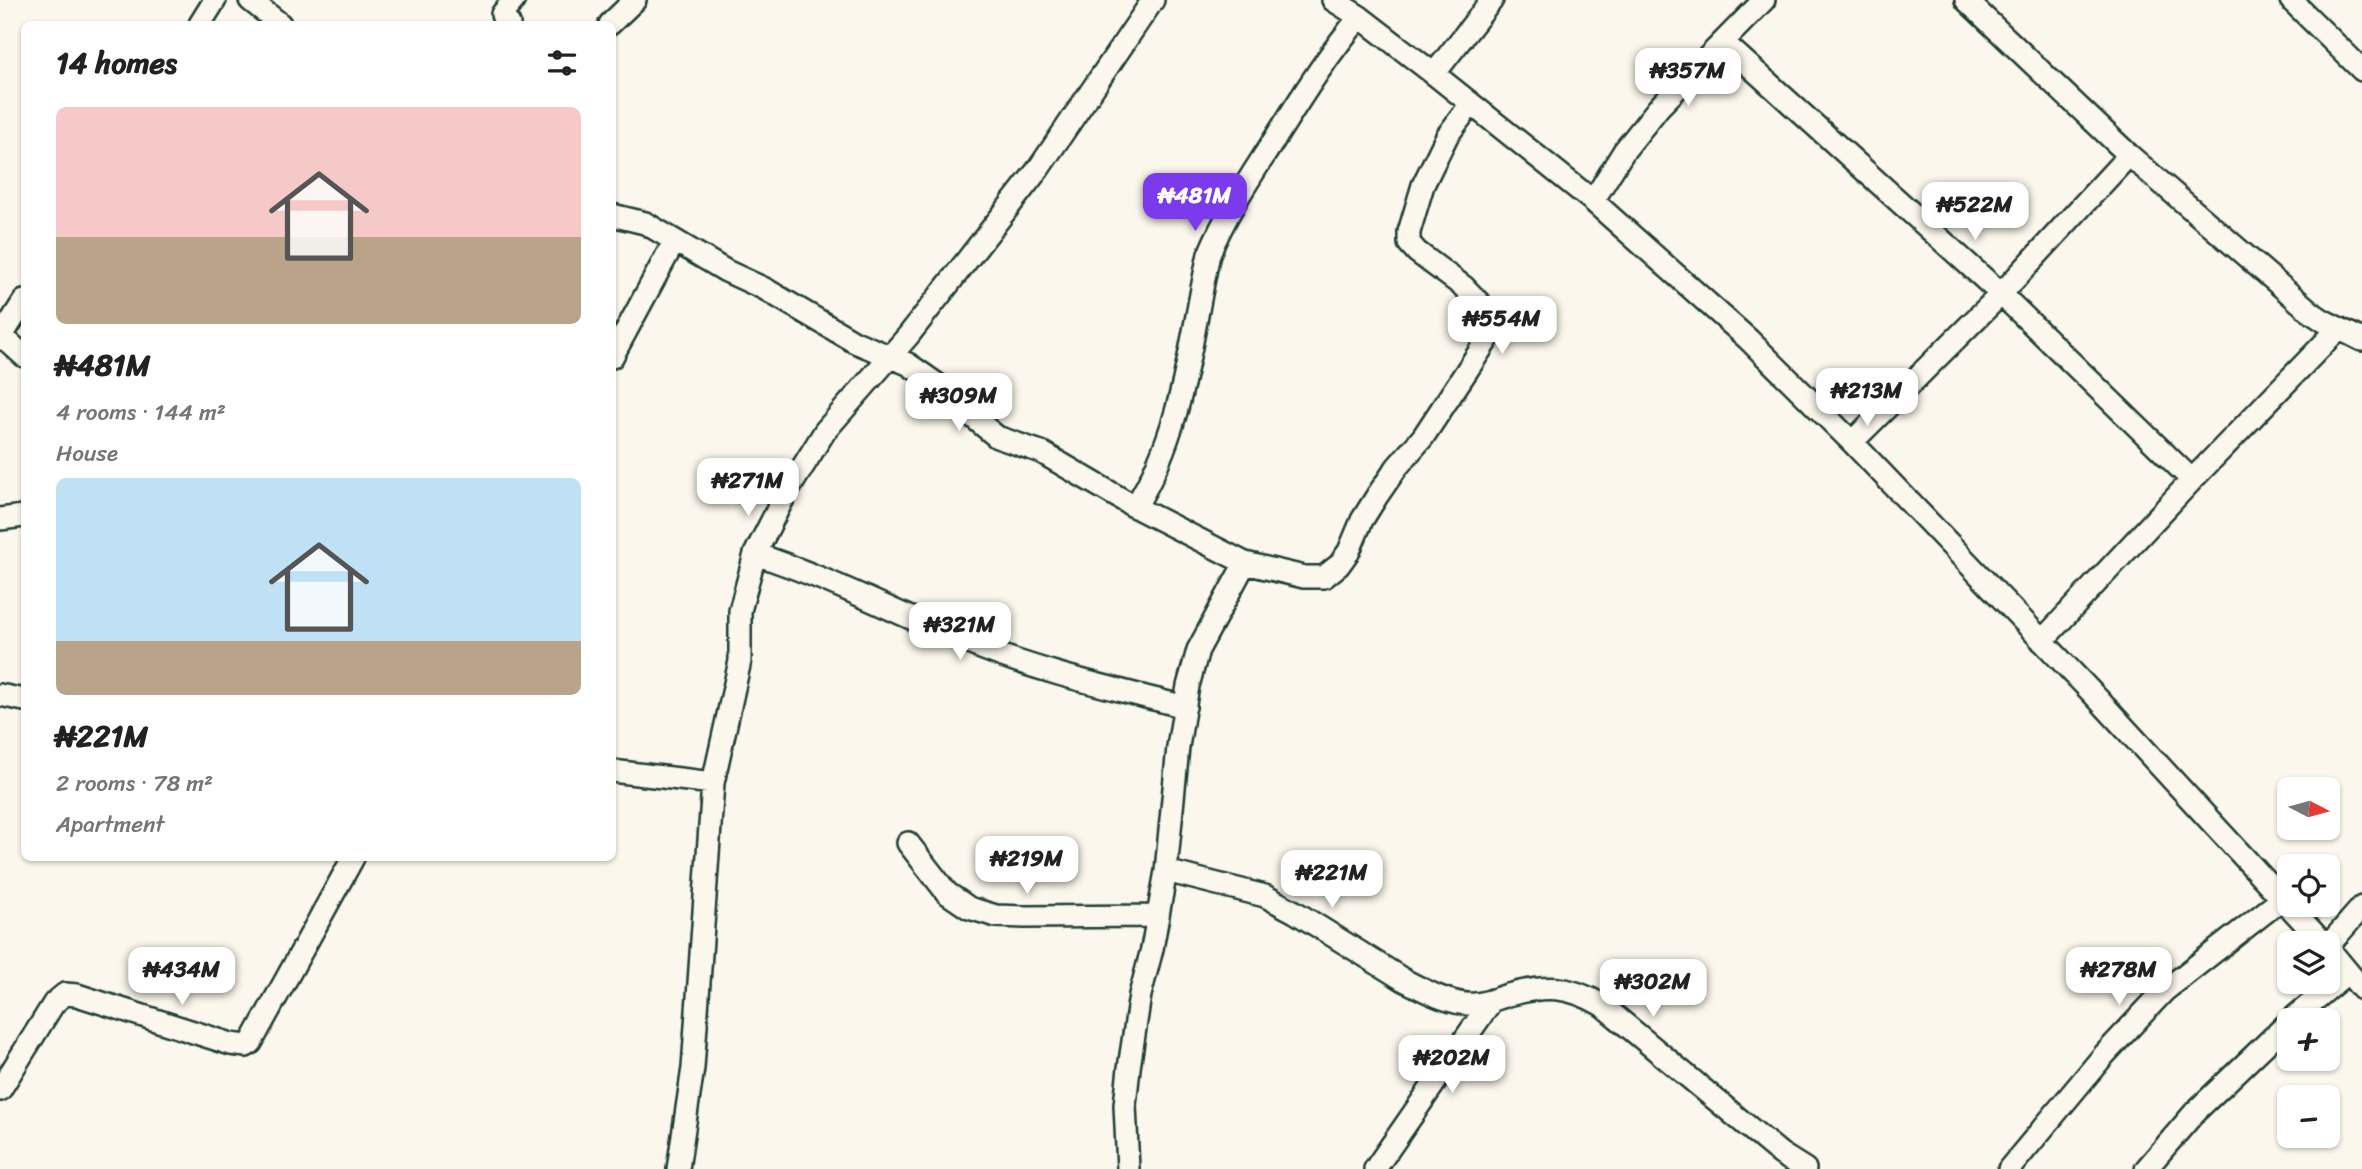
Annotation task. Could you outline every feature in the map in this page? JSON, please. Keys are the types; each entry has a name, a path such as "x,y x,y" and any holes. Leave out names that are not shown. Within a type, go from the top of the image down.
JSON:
{"street":[{"path":"202,21 215,0"},
{"path":"250,0 276,21"},
{"path":"504,21 502,15 514,0"},
{"path":"613,21 635,0"},
{"path":"678,1169 693,1068 713,783 740,661 740,611 755,554 765,530 825,431 937,301 984,236 1061,139 1153,0"},
{"path":"1333,0 1434,74 1593,201 1748,339 1852,442 2042,641 2277,894"},
{"path":"1434,74 1492,0"},
{"path":"1593,201 1640,129 1764,0"},
{"path":"1966,0 2129,155 2312,313 2362,340"},
{"path":"2291,0 2362,70"},
{"path":"1135,507 1164,449 1182,395 1209,254 1218,232 1237,196 1301,99 1360,18"},
{"path":"1723,42 2001,294 2192,480"},
{"path":"616,216 645,223 674,242 765,289 845,337 908,364 944,388 997,437 1041,452 1135,507 1245,563 1304,577 1324,577 1339,565 1349,551 1362,520 1377,496 1423,437 1489,337 1490,322 1486,310 1464,287 1409,243 1409,232 1423,185 1447,136 1471,104"},
{"path":"1852,442 2001,294 2129,155"},
{"path":"616,350 674,242"},
{"path":"21,306 1,338 21,354"},
{"path":"2042,641 2339,328"},
{"path":"0,519 21,516"},
{"path":"755,554 808,571 876,603 1033,667 1185,707"},
{"path":"1128,1169 1125,1105 1129,1068 1140,995 1166,871 1178,747 1185,707 1198,650 1245,563"},
{"path":"0,695 21,699"},
{"path":"616,771 713,783"},
{"path":"908,843 947,893 969,908 996,916 1158,916"},
{"path":"0,1090 54,1003 65,994 77,995 231,1044 246,1046 251,1043 351,861"},
{"path":"1166,871 1265,896 1420,989 1468,1004 1536,988 1583,993 1638,1033 1774,1161 1805,1169"},
{"path":"2009,1169 2104,1055 2164,991 2277,903"},
{"path":"2340,934 2362,907"},
{"path":"2299,917 2312,931"},
{"path":"2311,1008 2355,981 2340,963"},
{"path":"1375,1169 1492,1000"},
{"path":"2146,1169 2196,1112 2277,1034"}]}
